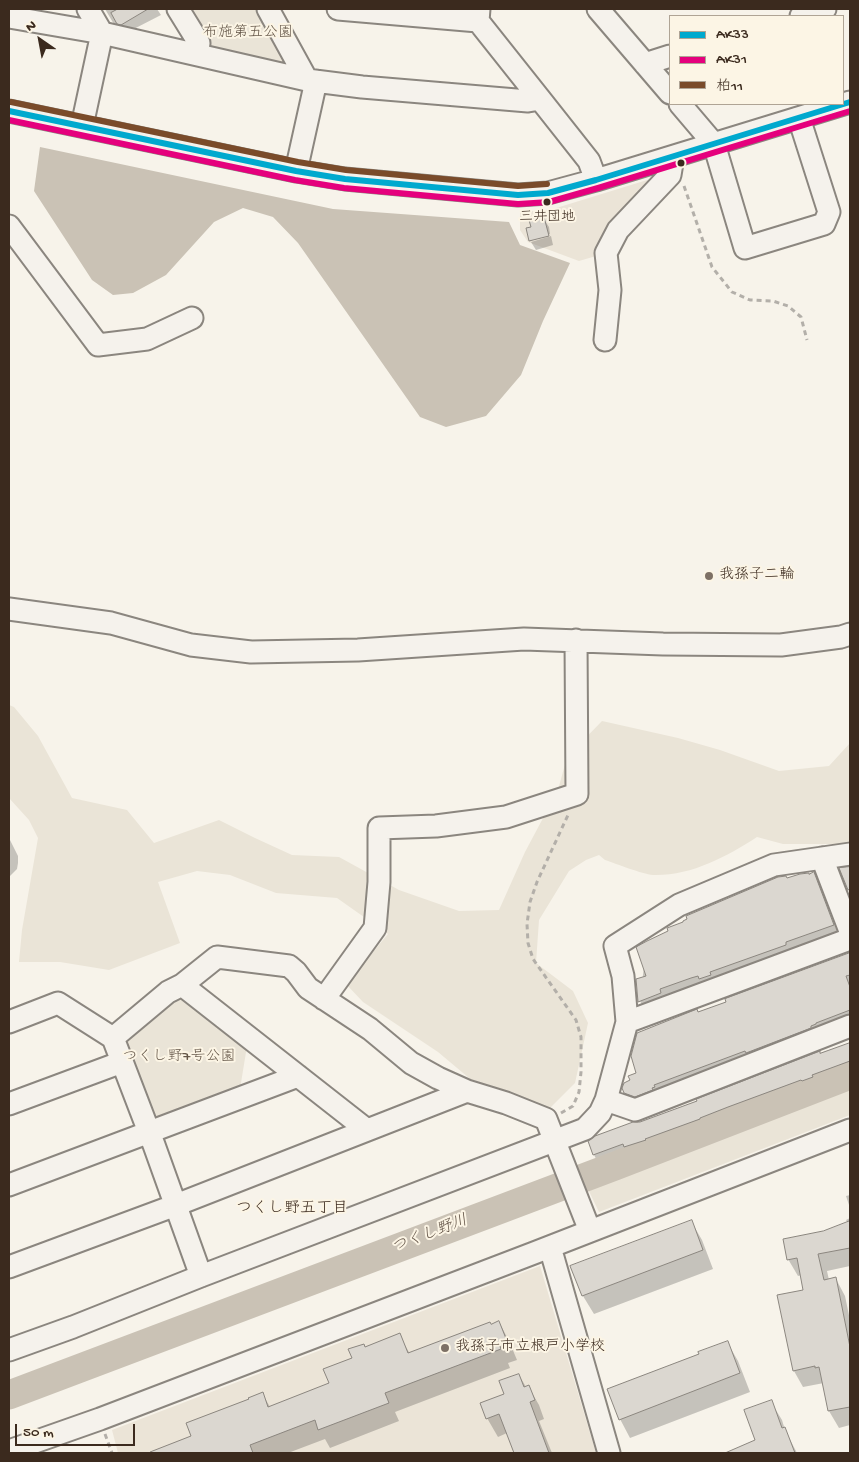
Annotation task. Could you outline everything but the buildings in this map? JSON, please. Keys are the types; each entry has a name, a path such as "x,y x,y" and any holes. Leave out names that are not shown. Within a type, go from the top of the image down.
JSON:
{"street":[{"path":"82,126 102,33 88,9"},
{"path":"178,9 199,43 197,54"},
{"path":"268,9 312,80 296,171"},
{"path":"338,9 478,15 589,161 596,180"},
{"path":"598,9 669,92"},
{"path":"804,15 825,9"},
{"path":"9,17 102,33 312,80 416,92 528,101 540,99"},
{"path":"645,64 669,56"},
{"path":"681,105 714,144 745,248 824,224 829,212 799,118"},
{"path":"9,111 296,171 345,179 518,195 548,193 596,180 840,105"},
{"path":"605,340 610,290 606,253 618,230 670,175 673,157"},
{"path":"9,226 98,345 147,339 192,318"},
{"path":"9,609 111,623 191,646 251,652 358,650 524,639 663,644 781,644 841,637 850,634"},
{"path":"324,999 375,928 379,828 436,826 506,817 577,794 576,640"},
{"path":"9,1350 585,1129 600,1113 606,1100 628,1022 623,976 615,946 678,905 774,865 850,854"},
{"path":"822,858 850,931"},
{"path":"628,1022 850,939"},
{"path":"113,1038 168,992 182,985 217,957 289,966 308,988 370,1029 411,1063 467,1091 506,1103 546,1119 590,1231"},
{"path":"182,985 367,1130"},
{"path":"9,1022 58,1003 113,1038 201,1276"},
{"path":"606,1100 635,1110 850,1026"},
{"path":"9,1104 122,1062"},
{"path":"9,1185 298,1076"},
{"path":"9,1267 176,1205 467,1091"},
{"path":"9,1451 100,1419 850,1130"},
{"path":"550,1247 609,1453"}],"path":[{"path":"546,1119 557,1116 573,1106 579,1092 581,1037 576,1020 533,959 528,944 530,902 537,882 577,794"}],"shaded area":[{"path":"40,147 333,209 509,222 520,245 570,263 521,375 486,416 446,427 420,417 298,243 273,217 243,208 214,222 166,275 133,293 113,295 92,280 34,191"},
{"path":"657,177 596,256 579,261 528,242 520,230 520,211 553,209"},
{"name":"我孫子市立根戸小学校","path":"540,1266 596,1453 118,1453 112,1430"}],"green space":[{"name":"布施第五公園","path":"185,9 261,9 287,65 208,51"},
{"path":"9,705 14,707 38,736 72,798 127,810 154,843 219,820 292,855 339,857 399,890 459,911 499,910 525,852 558,790 567,757 602,721 678,738 720,750 779,771 829,766 850,743 850,844 783,844 757,837 733,852 708,864 681,872 648,874 605,860 599,855 586,860 569,871 539,920 536,963 573,991 588,1023 575,1083 550,1108 475,1083 438,1052 363,1002 346,984 388,934 337,898 276,893 230,875 197,871 158,882 180,943 109,970 60,962 19,962 22,930 38,838 29,820 9,798"},
{"name":"つくし野7号公園","path":"173,997 181,997 247,1046 240,1089 155,1122 125,1040"},
{"path":"850,1085 850,1115 599,1212 586,1185"}],"waterway":[{"name":"つくし野川","path":"9,1395 850,1075"}],"transit line":[{"name":"柏11","path":"11,102 298,162 346,170 518,186 547,184"},
{"name":"AK33","path":"844,104 850,102"},
{"name":"AK33","path":"9,111 296,171 345,179 518,195 548,193 596,180 840,105"},
{"name":"AK31","path":"9,120 295,180 344,188 518,204 549,202 850,111"}],"place":[{"name":"三井団地","path":"547,202"},
{"name":"我孫子二輪","path":"709,576"},
{"name":"我孫子市立根戸小学校","path":"445,1348"}],"district":[{"name":"つくし野五丁目","path":"292,1210"}]}
